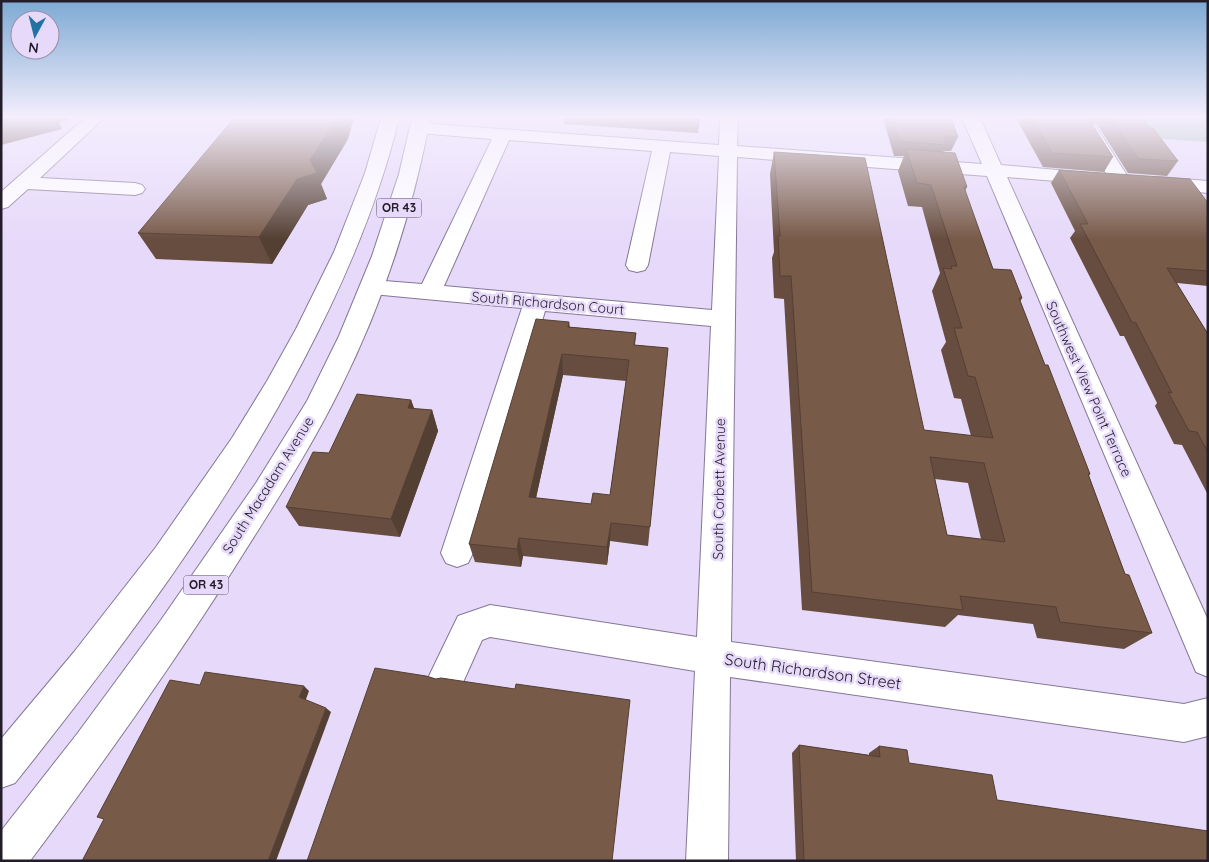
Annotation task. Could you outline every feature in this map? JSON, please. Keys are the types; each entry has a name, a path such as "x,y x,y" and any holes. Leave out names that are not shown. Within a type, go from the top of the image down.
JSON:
{"street":[{"path":"1,203 51,158"},
{"name":"OR 43","path":"1,769 67,690 148,585 223,477 290,363 330,285 359,215 377,158"},
{"name":"South Macadam Avenue","path":"4,861 120,709 199,595 274,481 328,387 372,286 405,187 412,158"},
{"path":"430,292 491,158"},
{"path":"637,265 660,158"},
{"name":"South Corbett Avenue","path":"707,861 728,158"},
{"path":"820,158 1208,186"},
{"name":"Southwest View Point Terrace","path":"988,158 1208,660"},
{"path":"1106,158 1120,180"},
{"path":"24,183 135,189"},
{"path":"359,215 352,259 356,278 372,286"},
{"name":"South Richardson Court","path":"372,286 723,319"},
{"path":"457,553 536,302"},
{"name":"South Richardson Street","path":"447,676 470,628 490,622 714,657 1184,724 1205,719 1208,716"}],"building":[{"path":"200,158 311,158 310,160 317,173 297,179 259,237 138,233"},
{"path":"774,158 865,158 924,430 993,438 975,377 968,376 954,328 962,328 943,268 952,269 951,266 957,266 931,185 917,183 909,158 957,158 967,187 964,187 993,269 1011,270 1022,298 1019,298 1045,365 1048,365 1090,474 1088,474 1125,574 1129,575 1152,633 1060,622 1056,607 960,596 963,610 812,592 791,276 780,276 778,236 780,236","holes":["930,457 984,463 1005,542 947,535"]},
{"path":"1176,158 1178,161 1138,159"},
{"path":"1059,170 1190,179 1208,203 1208,271 1167,268 1208,334 1208,452 1197,432 1189,431 1168,392 1172,393 1136,323 1132,322 1080,224 1088,224"},
{"path":"536,319 569,322 568,327 636,333 634,345 668,348 650,527 611,523 607,547 519,538 517,549 469,544","holes":["562,354 629,360 610,495 593,493 591,504 529,497"]},
{"path":"357,394 411,400 408,408 432,410 391,519 286,507 313,452 329,453"},
{"path":"375,668 436,679 441,678 515,689 516,684 630,700 612,861 307,861"},
{"path":"205,672 304,686 299,697 326,708 268,861 82,861 104,819 97,817 170,680 200,685"},
{"path":"799,745 880,757 879,746 907,750 909,763 992,775 997,800 1208,831 1208,861 804,861"}]}
